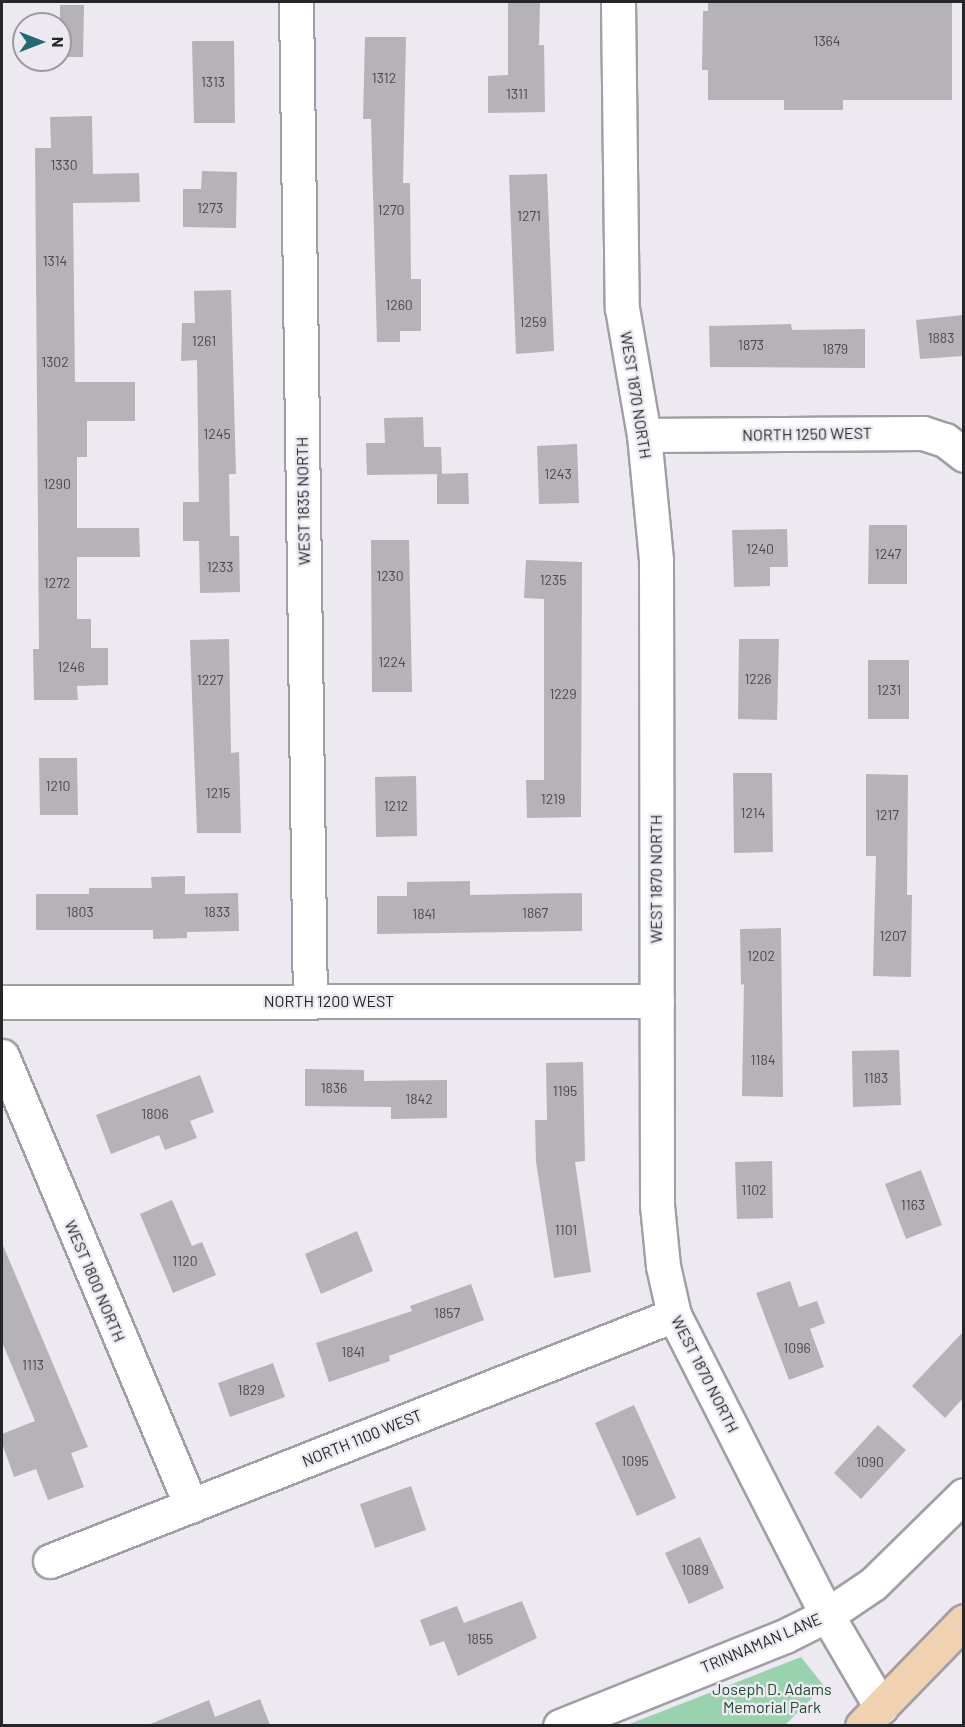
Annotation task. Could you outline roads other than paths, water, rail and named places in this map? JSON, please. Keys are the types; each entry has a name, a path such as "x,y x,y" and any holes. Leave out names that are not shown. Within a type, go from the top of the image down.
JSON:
{"main road":[{"path":"871,1716 963,1621"}],"street":[{"name":"WEST 1835 NORTH","path":"297,2 310,1000"},
{"name":"WEST 1870 NORTH","path":"618,2 622,308 644,435 656,560 657,1205 663,1266 674,1315 827,1615 871,1716"},
{"name":"NORTH 1250 WEST","path":"644,435 922,433 945,440 963,455"},
{"name":"NORTH 1200 WEST","path":"2,1002 657,1001"},
{"name":"WEST 1800 NORTH","path":"2,1056 191,1506"},
{"name":"NORTH 1100 WEST","path":"50,1561 674,1315"},
{"name":"TRINNAMAN LANE","path":"560,1725 785,1636 827,1615 873,1584 963,1495"}],"park label":[{"name":"Joseph D. Adams Memorial Park","path":"772,1698"}]}
